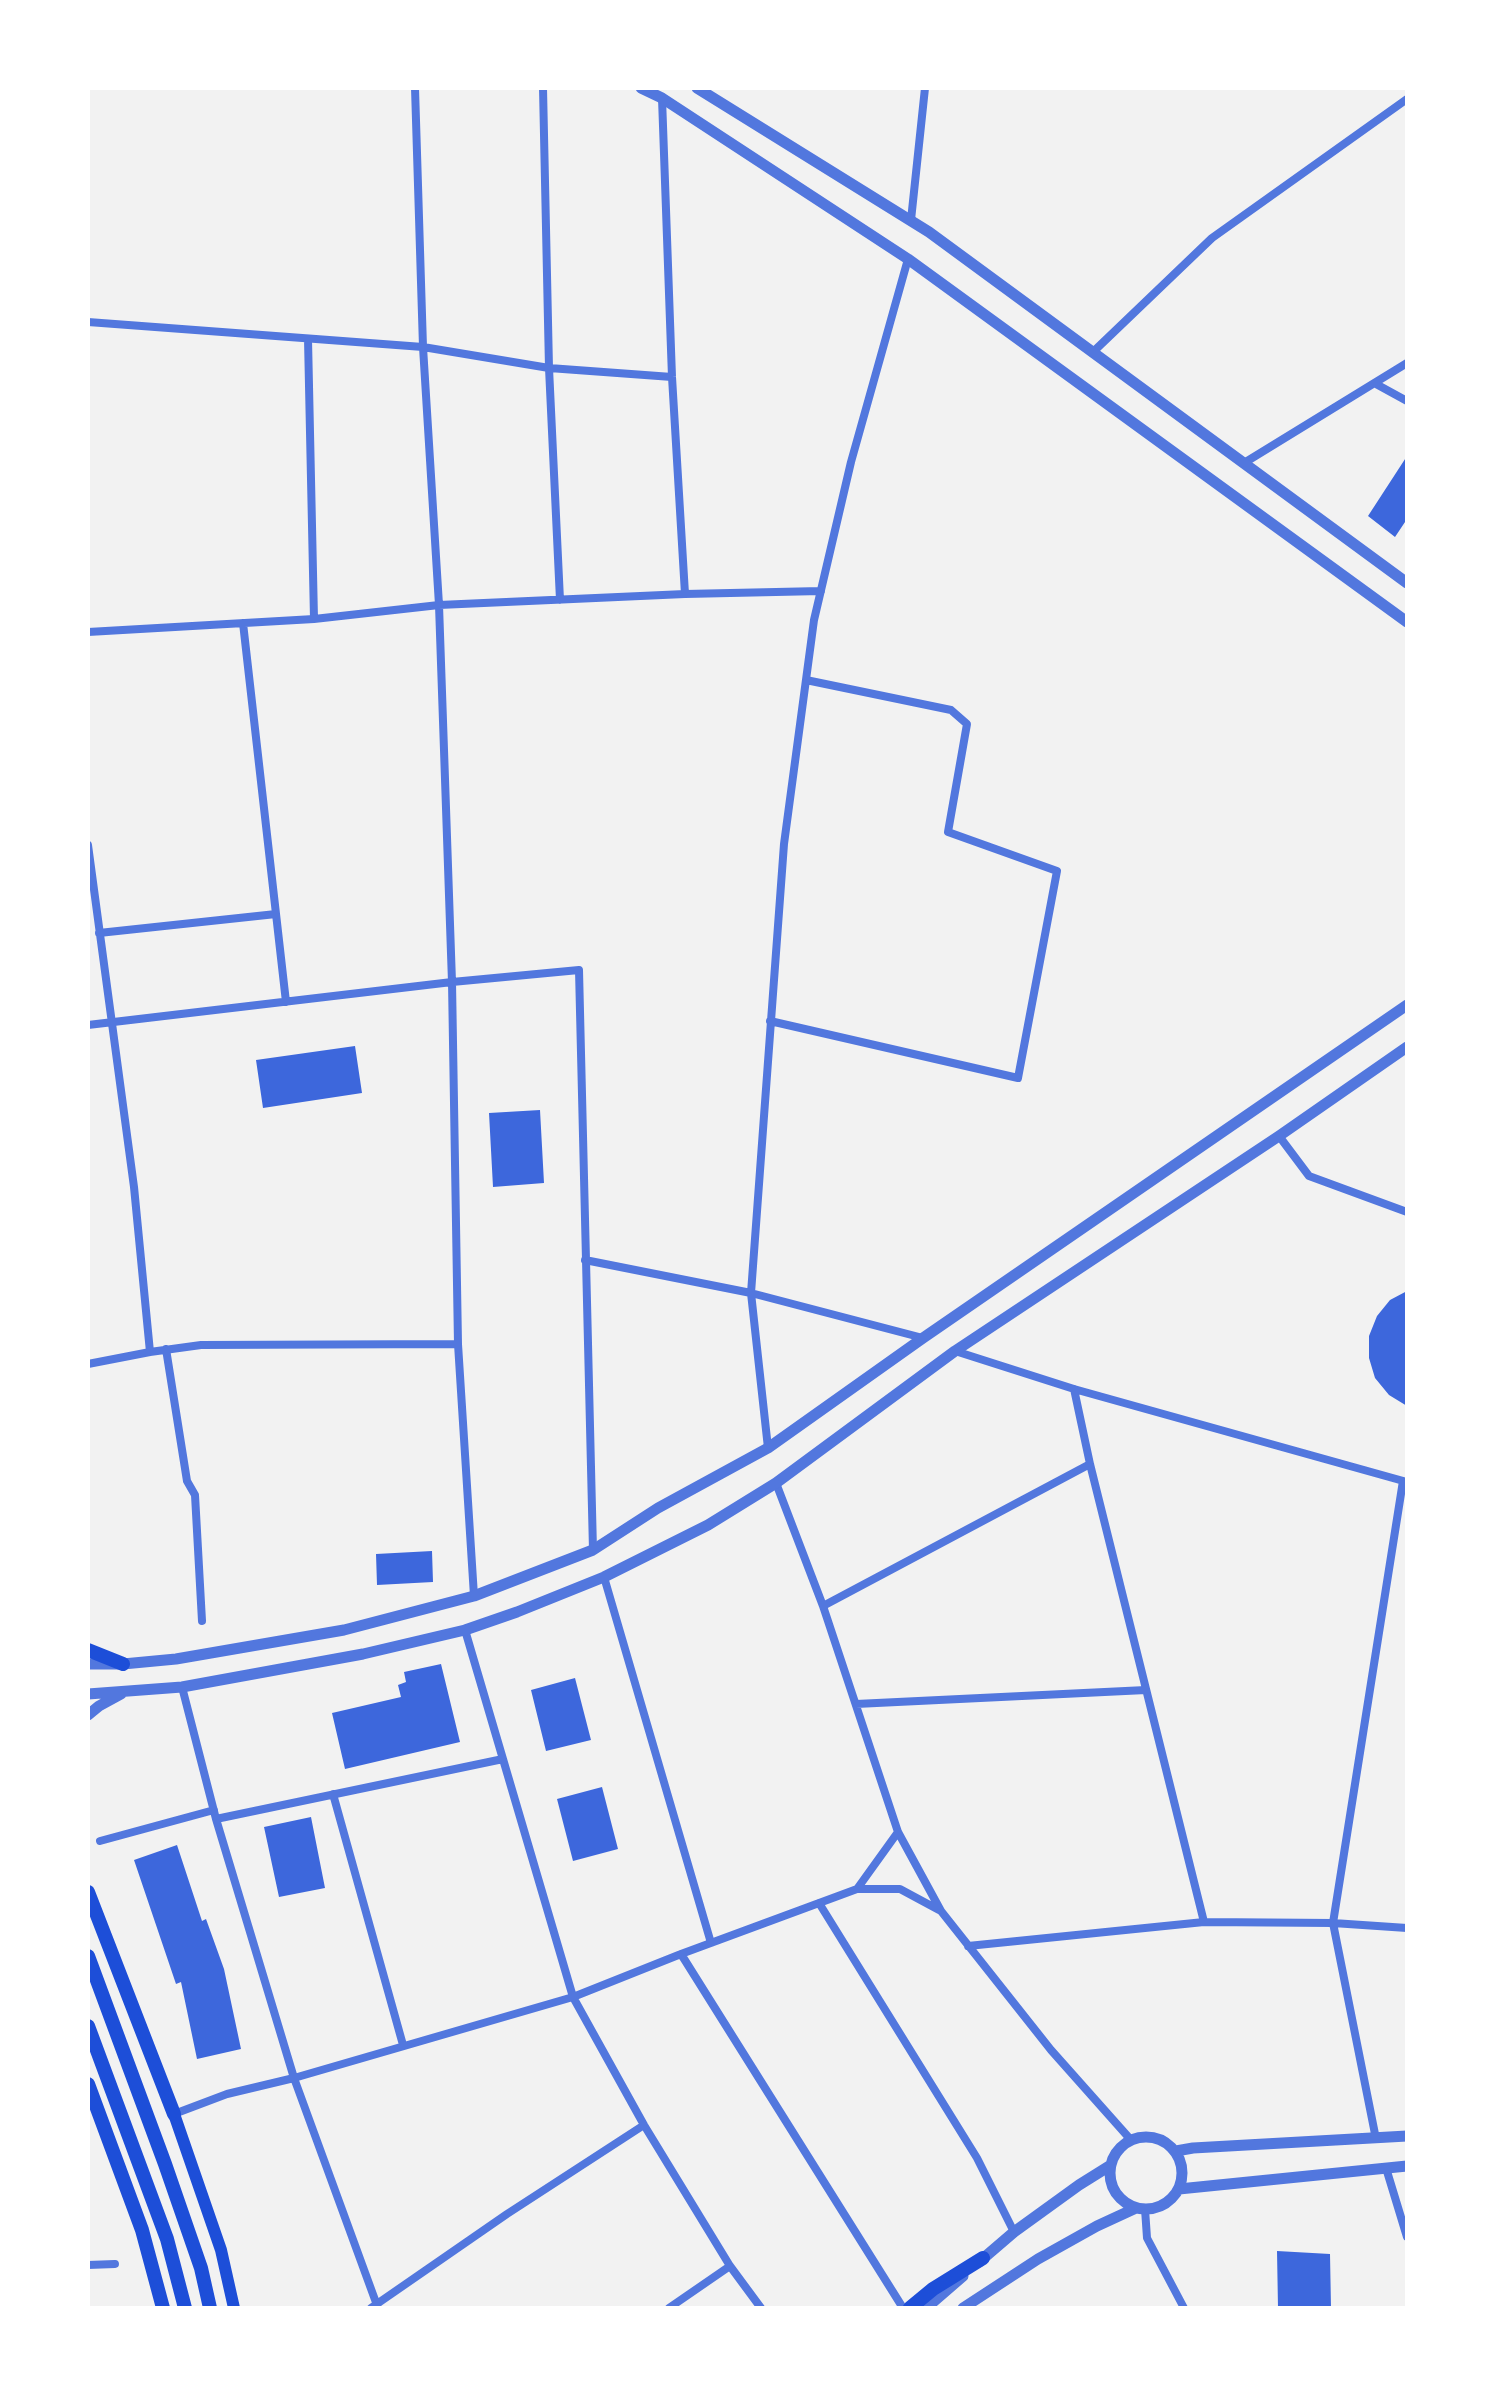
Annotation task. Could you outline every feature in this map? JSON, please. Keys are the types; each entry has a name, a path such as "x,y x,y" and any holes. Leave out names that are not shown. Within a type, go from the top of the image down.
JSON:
{"main road":[{"path":"88,1650 123,1664"},
{"path":"88,1892 174,2114 221,2250 234,2308"},
{"path":"88,1956 171,2179 201,2268 210,2308"},
{"path":"88,2026 167,2239 185,2308"},
{"path":"88,2084 142,2230 163,2308"},
{"path":"910,2308 933,2289 983,2258"}],"street":[{"path":"415,88 423,347 439,605 452,982 458,1344 474,1596"},
{"path":"543,88 549,368 560,600"},
{"path":"641,88 662,98 908,259 1407,622"},
{"path":"697,88 911,220 1407,583"},
{"path":"911,220 925,88"},
{"path":"662,98 672,377 685,594"},
{"path":"1093,352 1212,238 1407,99"},
{"path":"768,1448 751,1293 784,844 821,591 851,462 908,259"},
{"path":"88,322 423,347 549,368 672,377"},
{"path":"308,339 314,619"},
{"path":"1244,463 1407,363"},
{"path":"1376,384 1407,401"},
{"path":"88,632 314,619 439,605 821,591"},
{"path":"243,623 286,1002"},
{"path":"770,1021 1018,1078 1057,871 948,832 967,724 951,710 806,680"},
{"path":"88,845 134,1187 150,1352"},
{"path":"99,933 276,914"},
{"path":"88,1025 579,970 593,1550"},
{"path":"88,1664 176,1659 344,1630 474,1596 593,1550 658,1508 768,1448 1407,1005"},
{"path":"88,1694 182,1687 363,1654 465,1630 604,1577 708,1525 776,1483 955,1351 1279,1136 1407,1047"},
{"path":"1279,1136 1309,1176 1407,1212"},
{"path":"585,1260 751,1293 923,1338"},
{"path":"88,1364 201,1345 458,1344"},
{"path":"166,1349 187,1481 195,1495 202,1621"},
{"path":"955,1351 1074,1389 1405,1482 1333,1923 1376,2139"},
{"path":"1074,1389 1204,1922"},
{"path":"823,1606 1090,1464"},
{"path":"776,1483 823,1606 898,1832 941,1911 1051,2050 1131,2140"},
{"path":"604,1577 711,1943"},
{"path":"465,1630 573,1997 644,2125 730,2266 761,2308"},
{"path":"182,1687 215,1815 294,2078 375,2307 507,2214 644,2125"},
{"path":"88,1715 106,1701 131,1690"},
{"path":"856,1704 1146,1690"},
{"path":"100,1841 215,1815 503,1759"},
{"path":"333,1794 403,2045"},
{"path":"857,1889 898,1832"},
{"path":"174,2114 227,2094 294,2078 573,1997 857,1889 900,1889 941,1911"},
{"path":"819,1903 977,2158 1014,2232"},
{"path":"968,1946 1204,1922 1333,1923 1407,1928"},
{"path":"681,1954 903,2308"},
{"path":"963,2308 1038,2259 1141,2208 1159,2207 1171,2199 1179,2189 1183,2176 1182,2163 1176,2151 1164,2140 1147,2136 1122,2146 1111,2165 1113,2187 1119,2197 1141,2208"},
{"path":"1176,2151 1407,2136"},
{"path":"926,2308 1014,2232 1111,2165"},
{"path":"1179,2189 1407,2166"},
{"path":"1386,2168 1407,2237"},
{"path":"1141,2208 1147,2238 1184,2308"},
{"path":"88,2265 115,2264"},
{"path":"669,2308 730,2266"}],"building":[{"path":"1407,456 1407,519 1395,537 1368,516"},
{"path":"355,1046 362,1093 263,1108 256,1060"},
{"path":"540,1110 544,1183 493,1187 489,1113"},
{"path":"1407,1291 1407,1406 1389,1395 1375,1378 1369,1358 1369,1336 1377,1316 1390,1300"},
{"path":"432,1551 433,1582 377,1585 376,1554"},
{"path":"441,1664 460,1742 345,1769 332,1713 401,1697 398,1685 406,1682 404,1672"},
{"path":"575,1678 591,1740 546,1751 531,1690"},
{"path":"602,1787 618,1849 573,1861 557,1799"},
{"path":"311,1817 325,1888 279,1897 264,1827"},
{"path":"177,1845 202,1921 206,1919 224,1969 241,2049 197,2059 181,1982 176,1984 134,1860"},
{"path":"1277,2251 1330,2254 1331,2308 1278,2308"}]}
